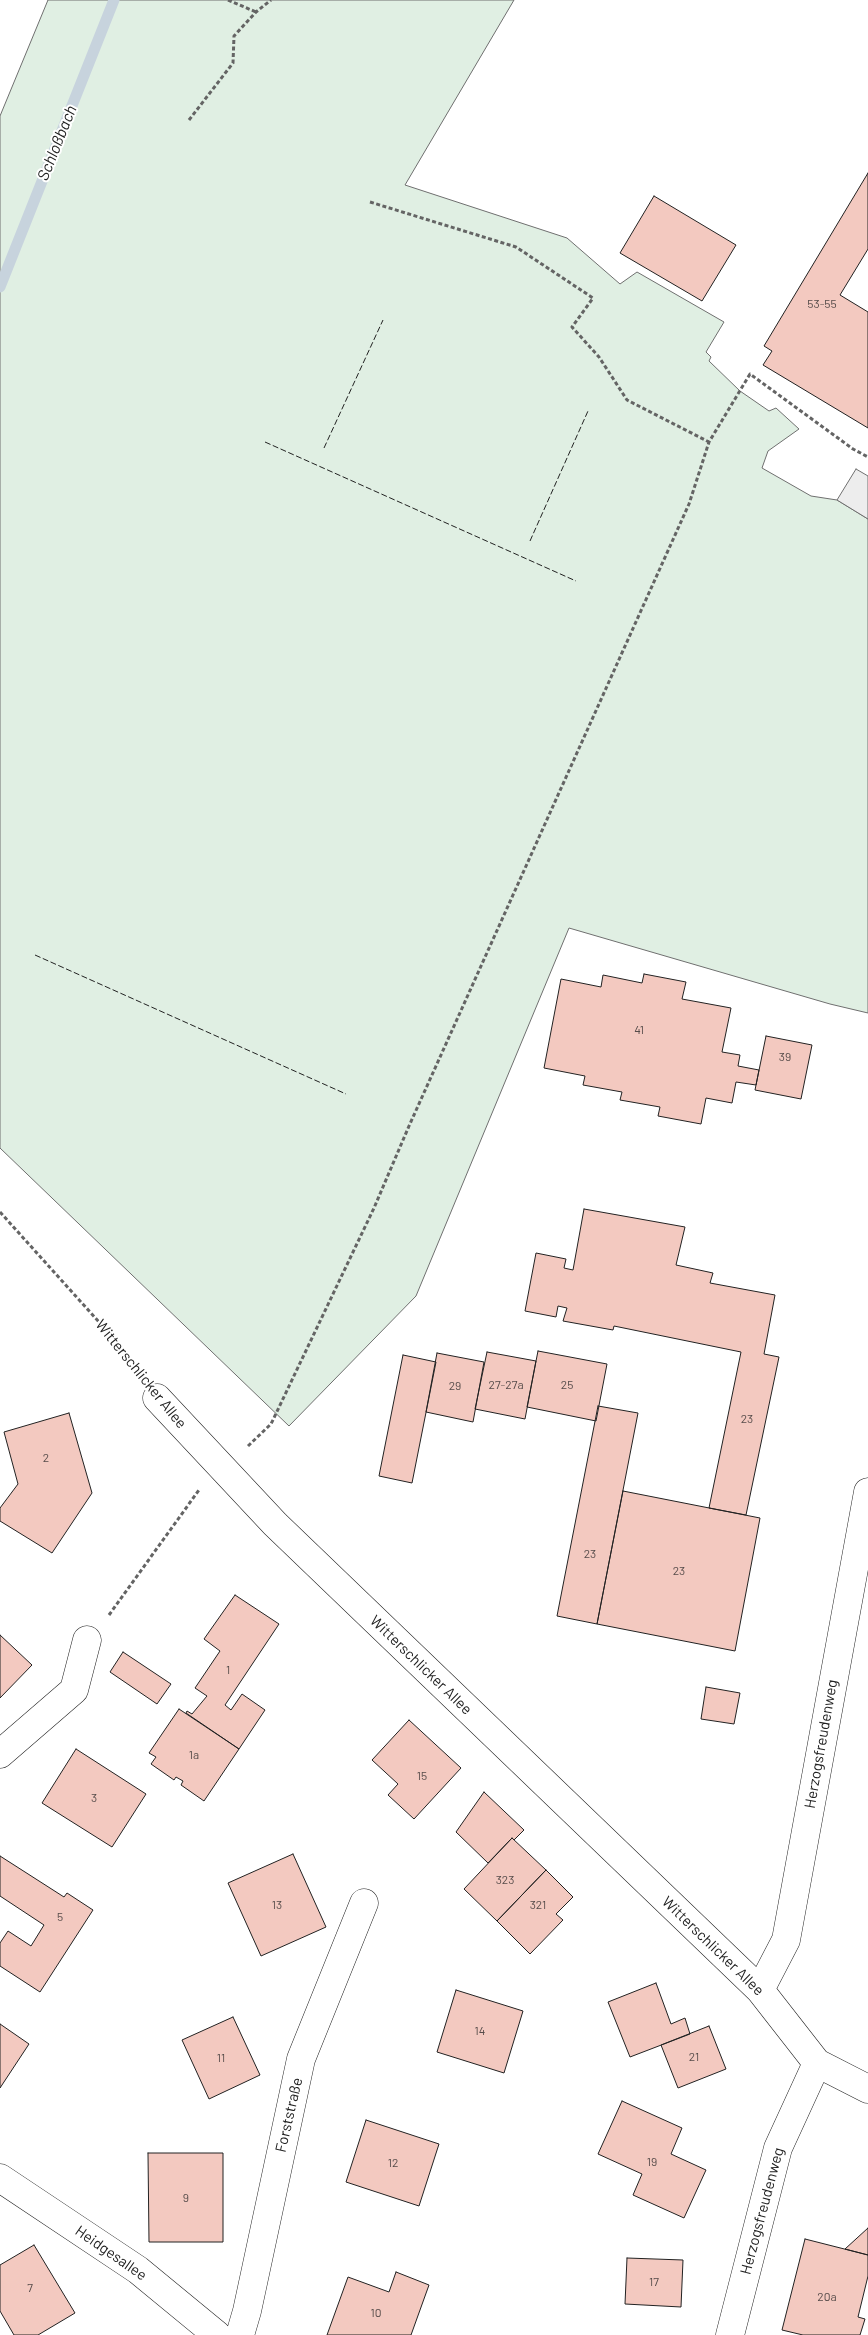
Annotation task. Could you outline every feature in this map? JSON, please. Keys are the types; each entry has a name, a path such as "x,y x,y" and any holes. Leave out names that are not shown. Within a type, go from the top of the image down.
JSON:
{"street":[{"name":"Witterschlicker Allee","path":"157,1398 275,1524 760,1990 817,2063 868,2089"},
{"name":"Herzogsfreudenweg","path":"760,1990 786,1940 862,1559 868,1492"},
{"path":"0,1754 74,1690 87,1640"},
{"name":"Forststraße","path":"240,2335 302,2059 364,1902"},
{"name":"Herzogsfreudenweg","path":"730,2335 778,2148 817,2063"},
{"name":"Heidgesallee","path":"0,2178 138,2270 217,2335"}],"path":[{"path":"228,0 256,12"},
{"path":"189,120 233,63 234,36 256,12 271,0"},
{"path":"370,202 516,247 594,298 572,327 600,357 627,400 709,442"},
{"path":"87,1640 119,1603 220,1466 271,1424 374,1208 409,1126 689,504 709,442 750,374 853,449 868,457"},
{"name":"Witterschlicker Allee","path":"0,1212 117,1342 157,1398"}],"green space":[{"path":"48,0 514,0 405,185 567,238 620,284 637,272 724,322 706,352 711,357 709,361 740,391 769,411 776,408 799,429 768,451 762,468 811,496 837,500 868,519 868,1013 830,1004 569,928 416,1296 289,1426 0,1148 0,116"}],"shaded area":[{"path":"856,469 868,476 868,519 837,500"}],"building":[{"path":"868,173 868,249 840,295 868,312 868,428 763,365 772,351 764,346"},
{"path":"654,196 736,245 702,301 620,253"},
{"path":"644,974 686,982 682,999 731,1008 722,1052 740,1055 738,1066 759,1070 756,1085 736,1082 732,1103 706,1098 701,1124 658,1116 660,1107 620,1100 622,1092 583,1085 585,1076 544,1068 561,979 601,987 603,975 642,983"},
{"path":"766,1036 812,1045 801,1099 755,1090"},
{"path":"584,1209 685,1227 676,1265 713,1273 710,1283 775,1295 764,1354 779,1357 746,1515 709,1508 741,1352 614,1326 613,1330 563,1321 567,1308 558,1306 556,1317 525,1311 536,1253 566,1259 564,1268 573,1270"},
{"path":"538,1351 607,1364 596,1421 527,1407"},
{"path":"487,1352 536,1361 525,1419 475,1409"},
{"path":"437,1353 484,1362 473,1422 426,1412"},
{"path":"403,1355 436,1362 412,1483 379,1476"},
{"path":"598,1406 638,1413 597,1624 557,1616"},
{"path":"69,1413 92,1493 52,1553 0,1521 0,1508 18,1484 4,1432"},
{"path":"623,1491 760,1518 735,1651 597,1624"},
{"path":"235,1595 279,1624 225,1705 231,1710 242,1694 265,1710 239,1749 186,1713 187,1711 192,1714 207,1696 195,1688 220,1651 204,1639"},
{"path":"0,1635 32,1665 0,1698"},
{"path":"123,1652 171,1684 157,1704 110,1672"},
{"path":"706,1687 740,1693 734,1724 701,1719"},
{"path":"179,1709 239,1749 204,1801 181,1785 183,1781 176,1777 174,1780 151,1764 156,1757 149,1753"},
{"path":"409,1720 461,1768 414,1819 388,1795 398,1784 372,1760"},
{"path":"76,1749 146,1794 112,1847 42,1803"},
{"path":"484,1792 524,1830 514,1840 512,1838 488,1863 456,1832"},
{"path":"512,1838 546,1870 497,1921 464,1889"},
{"path":"293,1854 326,1927 261,1956 228,1883"},
{"path":"0,1856 64,1897 67,1893 93,1910 40,1992 0,1966 0,1943 8,1931 31,1946 44,1925 0,1896"},
{"path":"546,1870 573,1897 556,1914 563,1920 530,1954 497,1921"},
{"path":"656,1983 671,2024 685,2018 690,2034 630,2057 608,2002"},
{"path":"456,1990 523,2011 504,2073 437,2052"},
{"path":"233,2017 260,2075 209,2099 182,2040"},
{"path":"0,2024 29,2044 0,2088"},
{"path":"709,2026 726,2069 678,2088 661,2045"},
{"path":"622,2101 682,2128 671,2154 706,2170 684,2218 633,2195 642,2174 598,2154"},
{"path":"366,2120 439,2144 419,2206 346,2182"},
{"path":"148,2153 223,2153 223,2242 149,2242"},
{"path":"868,2228 868,2255 845,2249"},
{"path":"805,2239 868,2255 868,2276 858,2317 865,2319 860,2335 803,2335 782,2330"},
{"path":"34,2245 75,2313 38,2335 14,2335 0,2311 0,2265"},
{"path":"627,2258 683,2260 681,2307 625,2304"},
{"path":"396,2272 429,2285 411,2335 327,2335 348,2277 389,2292"}],"waterway":[{"name":"Schloßbach","path":"0,287 114,0"}],"fence":[{"path":"324,448 383,320"},
{"path":"530,541 588,411"},
{"path":"265,442 576,581"},
{"path":"35,955 346,1094"}]}
